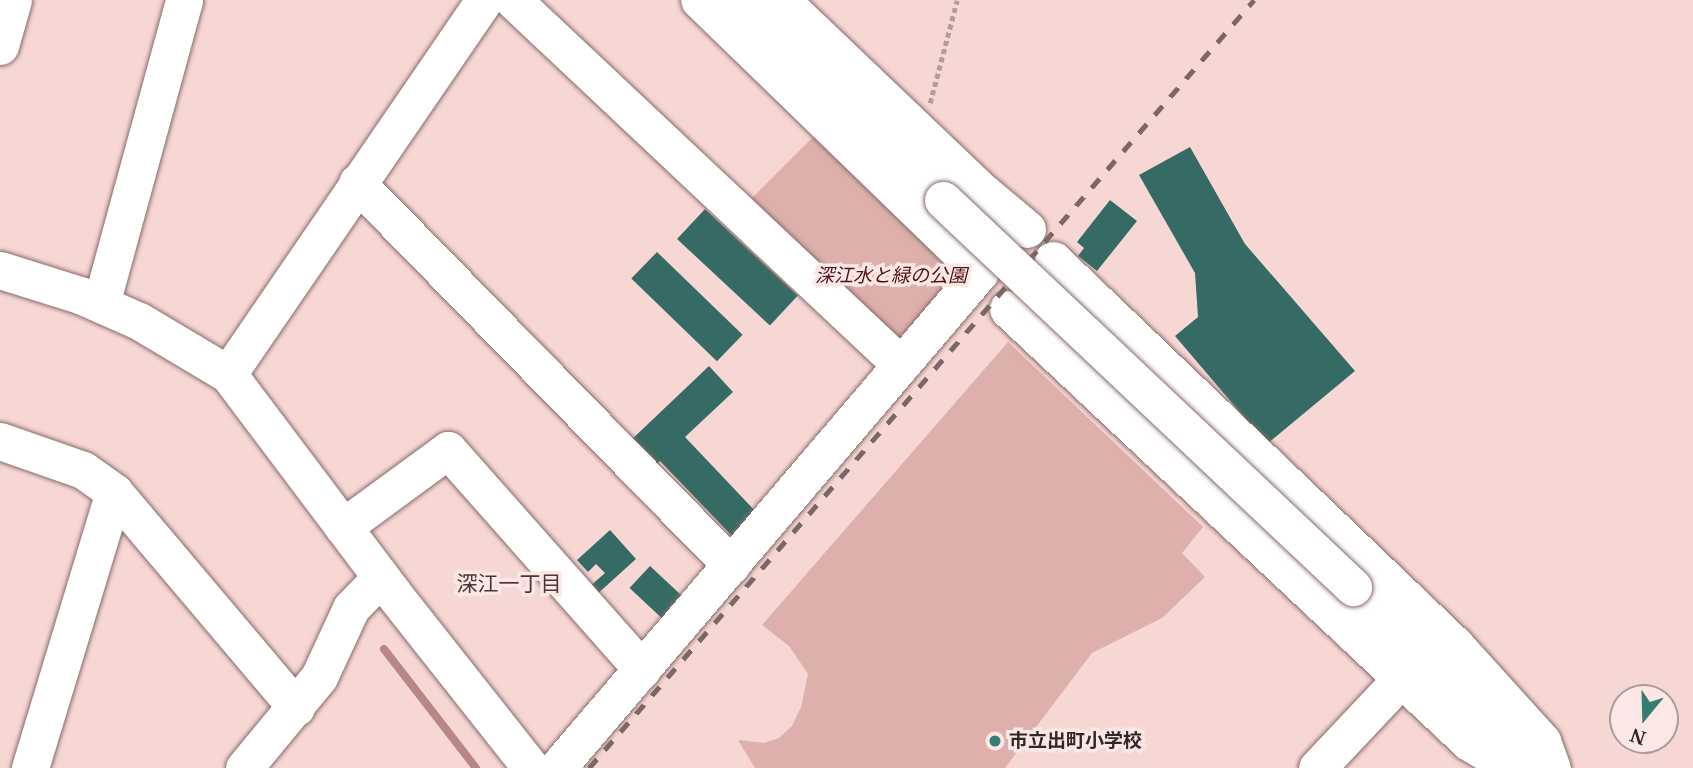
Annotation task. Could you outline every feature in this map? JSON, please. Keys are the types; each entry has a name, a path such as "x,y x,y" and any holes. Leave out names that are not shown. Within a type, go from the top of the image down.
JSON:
{"street":[{"path":"0,46 13,0"},
{"path":"101,304 184,0"},
{"path":"228,374 484,0"},
{"path":"513,0 900,364"},
{"path":"557,768 980,272 699,0"},
{"path":"738,0 943,200 1353,587 1534,768"},
{"path":"781,0 1027,229"},
{"path":"357,183 732,565"},
{"path":"1053,260 1455,645 1542,741 1552,768"},
{"path":"0,270 101,304 139,321 228,374 530,768"},
{"path":"1008,309 1052,347 1469,742 1513,768"},
{"path":"0,441 83,470 114,492 296,707"},
{"path":"343,527 448,450 642,669"},
{"path":"30,768 114,492"},
{"path":"244,768 319,677 351,608 381,577"},
{"path":"1317,768 1401,679"}],"path":[{"path":"922,134 957,0"}],"green space":[{"name":"深江水と緑の公園","path":"816,134 964,282 890,357 742,208"},
{"path":"1008,342 1203,527 1182,553 1205,577 1162,618 1092,653 1005,768 755,768 738,740 764,743 779,738 792,726 801,707 808,674 789,646 762,625"}],"building":[{"path":"1190,147 1245,244 1355,371 1267,444 1175,336 1198,317 1195,273 1139,175"},
{"path":"1110,200 1137,221 1097,271 1078,256 1084,248 1077,242"},
{"path":"705,209 798,296 770,326 677,239"},
{"path":"657,252 743,335 717,361 631,279"},
{"path":"709,366 733,392 685,437 758,514 733,537 660,461 652,468 628,443"},
{"path":"610,530 636,559 595,596 588,588 605,573 596,564 588,572 577,560"},
{"path":"650,566 685,599 665,621 630,588"}],"waterway":[{"path":"384,649 476,768"}],"railway":[{"path":"589,768 1254,0"}],"place":[{"name":"市立出町小学校","path":"995,741"}],"district":[{"name":"深江一丁目","path":"509,583"}]}
